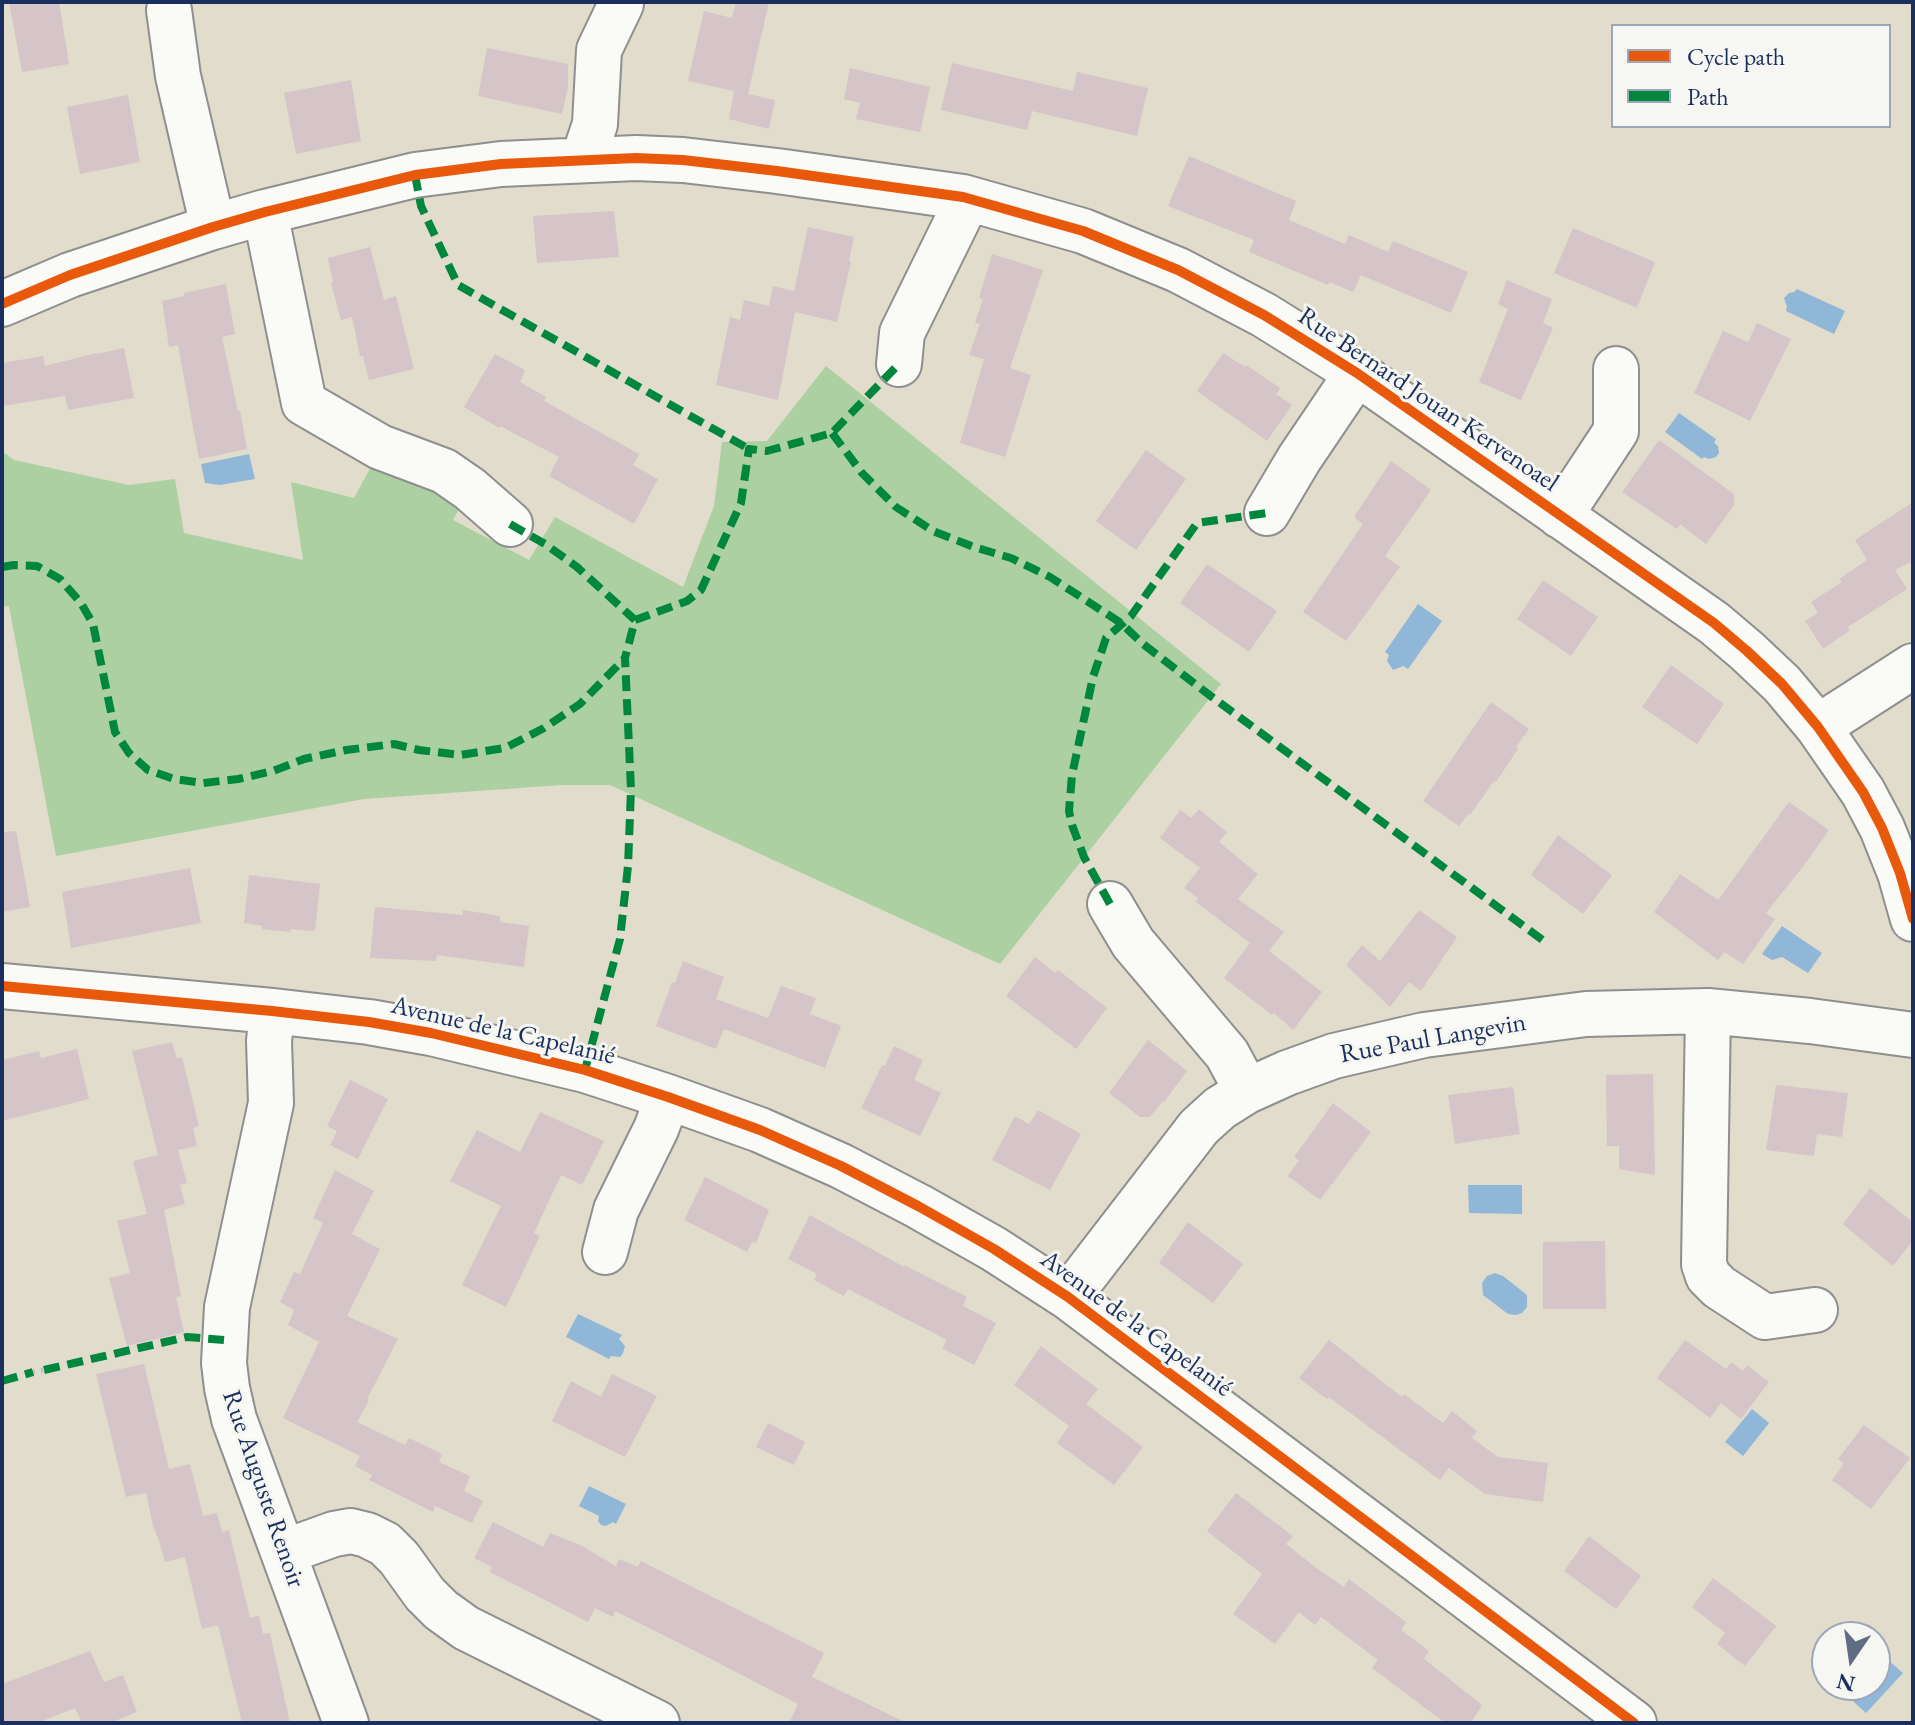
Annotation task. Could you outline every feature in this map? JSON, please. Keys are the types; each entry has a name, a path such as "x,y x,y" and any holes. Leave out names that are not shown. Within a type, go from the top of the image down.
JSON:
{"street":[{"path":"588,160 588,145 595,124 599,50 621,4"},
{"path":"169,10 178,76 213,227"},
{"name":"Rue Bernard Jouan Kervenoael","path":"2,304 70,275 265,212 415,175 501,164 636,158 683,160 963,197 1083,231 1178,270 1264,315 1357,373 1714,623 1782,684 1818,727 1863,792 1900,873 1913,919"},
{"path":"899,364 902,333 960,215 963,197"},
{"path":"265,212 300,420 444,471 510,524"},
{"path":"1560,516 1616,431 1616,369"},
{"path":"1267,513 1357,373"},
{"path":"1818,727 1913,666"},
{"path":"1110,904 1133,943 1227,1054 1247,1091"},
{"name":"Avenue de la Capelanié","path":"2,986 272,1011 431,1033 585,1070 760,1130 841,1166 994,1249 1068,1297 1634,1723"},
{"name":"Rue Auguste Renoir","path":"272,1011 269,1041 271,1103 227,1307 224,1363 234,1419 346,1723"},
{"path":"1708,1011 1704,1264 1708,1276 1719,1287 1765,1317 1815,1310"},
{"name":"Rue Paul Langevin","path":"1068,1297 1199,1127 1220,1108 1247,1091 1334,1056 1424,1035 1586,1014 1708,1011 1913,1035"},
{"path":"605,1252 616,1210 656,1129 668,1097"},
{"path":"284,1552 334,1534 351,1531 367,1535 385,1544 425,1594 466,1628 657,1723"}],"path":[{"path":"33,1372 44,1370"}],"green space":[{"path":"826,366 1221,684 1000,964 610,785 562,785 364,799 56,856 9,606 2,607 2,451 14,460 129,485 175,479 184,533 303,560 291,482 354,498 374,461 463,502 453,520 529,560 555,517 683,587 714,506 722,442 767,441"}],"water":[{"path":"1797,289 1845,311 1834,334 1786,311 1784,298"},
{"path":"1679,413 1716,439 1714,443 1719,453 1716,457 1702,459 1665,432"},
{"path":"249,454 255,479 220,485 205,483 201,464"},
{"path":"1418,604 1442,621 1408,669 1403,666 1393,670 1387,661 1389,655 1385,652"},
{"path":"1782,926 1822,953 1808,973 1782,957 1772,960 1762,954"},
{"path":"1468,1185 1522,1185 1522,1214 1469,1213"},
{"path":"1495,1273 1527,1295 1527,1307 1522,1313 1508,1314 1483,1295 1482,1283 1487,1276"},
{"path":"578,1314 622,1335 619,1339 625,1346 620,1357 611,1356 609,1359 566,1337"},
{"path":"1752,1409 1769,1423 1743,1456 1725,1442"},
{"path":"589,1486 626,1504 616,1524 601,1525 599,1516 579,1506"},
{"path":"1891,1663 1903,1673 1891,1686"},
{"path":"1853,1701 1877,1701 1866,1713"}],"building":[{"path":"9,2 59,2 69,64 22,72"},
{"path":"736,2 769,2 748,94 688,81 704,11 732,18"},
{"path":"487,48 568,64 568,86 562,114 478,96"},
{"path":"952,63 1073,91 1077,72 1148,88 1137,136 1032,111 1027,130 941,110"},
{"path":"850,68 930,87 920,132 856,119 860,103 844,99"},
{"path":"351,80 361,141 296,154 284,93"},
{"path":"734,91 775,100 769,129 729,119"},
{"path":"128,95 140,162 80,174 67,107"},
{"path":"1189,156 1296,201 1289,220 1345,244 1349,235 1388,252 1393,241 1468,272 1451,313 1361,275 1353,292 1330,282 1328,285 1249,252 1254,240 1168,206"},
{"path":"614,211 619,257 537,263 533,216"},
{"path":"808,227 854,237 837,322 795,312 778,400 716,385 730,317 740,320 744,300 769,306 773,286 794,291"},
{"path":"1573,228 1655,262 1637,308 1554,273"},
{"path":"370,247 384,300 396,296 414,369 369,380 363,356 360,356 352,317 341,320 328,258"},
{"path":"992,254 1043,270 1010,368 1031,375 1005,457 960,443 984,359 969,355 980,324 975,323 983,299 979,298"},
{"path":"1507,280 1552,299 1543,323 1553,328 1521,400 1479,382 1508,309 1498,304"},
{"path":"226,284 235,334 222,337 247,449 199,459 178,345 169,347 162,301"},
{"path":"1757,323 1791,339 1750,421 1694,393 1723,331 1748,342"},
{"path":"124,348 134,398 68,410 65,396 2,406 2,363 43,356 45,366"},
{"path":"1223,353 1280,388 1276,394 1292,405 1267,441 1197,391"},
{"path":"495,354 525,370 520,382 546,397 544,401 639,454 633,465 658,479 634,524 549,476 559,457 464,407"},
{"path":"1659,440 1734,494 1734,505 1706,544 1680,524 1677,529 1622,492"},
{"path":"1146,450 1186,479 1136,550 1096,521"},
{"path":"1391,461 1431,490 1385,556 1400,567 1346,641 1303,612 1363,524 1354,517"},
{"path":"1913,502 1913,561 1895,570 1907,589 1848,627 1850,630 1823,649 1805,621 1818,613 1811,602 1842,582 1839,579 1867,560 1855,540"},
{"path":"1207,564 1277,611 1249,652 1180,603"},
{"path":"1543,580 1598,617 1571,656 1517,619"},
{"path":"1671,665 1724,704 1697,744 1642,707"},
{"path":"1491,702 1529,729 1496,782 1459,826 1423,801"},
{"path":"1789,802 1829,830 1766,913 1775,919 1743,964 1724,952 1718,960 1654,912 1680,874 1718,900"},
{"path":"1199,809 1227,832 1219,842 1258,874 1238,899 1284,932 1269,951 1322,992 1293,1030 1224,978 1250,943 1196,902 1198,898 1184,888 1200,868 1160,838 1180,810 1191,818"},
{"path":"16,831 30,907 2,912 2,832"},
{"path":"1558,835 1612,875 1583,914 1531,875"},
{"path":"190,868 201,923 71,948 62,892"},
{"path":"249,875 320,884 315,931 262,929 263,926 244,923"},
{"path":"375,907 463,915 463,910 500,916 500,922 529,926 524,967 437,955 436,961 370,958"},
{"path":"1419,910 1457,937 1421,991 1409,982 1390,1007 1346,965 1362,945 1380,961"},
{"path":"1035,957 1055,973 1058,970 1107,1008 1076,1049 1006,996"},
{"path":"683,961 724,977 716,999 768,1018 781,986 816,998 810,1014 841,1026 825,1068 724,1029 716,1049 656,1026"},
{"path":"1148,1040 1187,1071 1150,1117 1140,1117 1109,1093"},
{"path":"172,1042 177,1059 182,1057 199,1126 193,1128 197,1146 178,1150 187,1183 180,1185 185,1204 164,1210 181,1296 176,1297 184,1332 127,1346 109,1278 130,1273 117,1221 147,1214 133,1161 158,1155 132,1051"},
{"path":"894,1046 923,1060 914,1080 941,1093 920,1136 861,1108"},
{"path":"77,1049 89,1099 2,1121 2,1060 39,1051 41,1058"},
{"path":"1653,1074 1655,1175 1619,1169 1619,1146 1607,1146 1606,1075"},
{"path":"350,1080 388,1099 358,1159 330,1145 337,1131 327,1126"},
{"path":"1776,1085 1848,1093 1842,1137 1817,1134 1814,1156 1766,1150"},
{"path":"1513,1087 1520,1134 1455,1144 1448,1095"},
{"path":"1333,1103 1371,1132 1320,1200 1288,1176 1299,1160 1294,1157"},
{"path":"1038,1110 1081,1134 1050,1190 992,1160 1015,1116 1029,1124"},
{"path":"540,1112 604,1141 582,1185 561,1175 534,1233 540,1236 506,1307 462,1285 501,1206 450,1181 477,1130 520,1152"},
{"path":"335,1170 374,1191 352,1234 380,1249 347,1316 398,1339 357,1422 405,1445 409,1438 442,1454 439,1462 470,1476 464,1491 483,1501 472,1523 435,1506 433,1512 369,1480 372,1475 355,1466 360,1456 283,1418 319,1342 288,1325 294,1310 280,1302 294,1272 300,1274 323,1223 313,1218"},
{"path":"705,1177 769,1210 756,1243 752,1242 747,1252 684,1220"},
{"path":"1870,1188 1913,1222 1913,1240 1893,1266 1843,1224"},
{"path":"810,1215 904,1267 967,1297 963,1306 996,1323 974,1365 942,1348 947,1340 848,1289 844,1296 814,1280 817,1274 788,1259"},
{"path":"1188,1222 1243,1264 1213,1303 1159,1263"},
{"path":"1605,1241 1606,1309 1543,1309 1543,1242"},
{"path":"1329,1340 1402,1397 1404,1394 1443,1423 1452,1411 1477,1431 1472,1438 1498,1457 1548,1463 1543,1502 1485,1494 1449,1468 1440,1480 1329,1397 1327,1399 1312,1388 1299,1378"},
{"path":"1685,1340 1726,1369 1731,1362 1743,1371 1747,1365 1769,1382 1741,1419 1721,1403 1710,1418 1657,1378"},
{"path":"1041,1346 1098,1389 1086,1404 1143,1447 1114,1485 1057,1443 1069,1426 1014,1385"},
{"path":"144,1364 169,1469 190,1464 203,1516 217,1513 222,1532 229,1530 250,1618 259,1616 263,1634 270,1633 290,1723 242,1723 218,1625 202,1629 185,1557 165,1562 146,1493 126,1497 96,1374"},
{"path":"612,1374 657,1396 625,1457 552,1421 571,1381 601,1397"},
{"path":"768,1423 805,1442 794,1465 756,1447"},
{"path":"1864,1425 1910,1458 1871,1509 1832,1480 1844,1464 1838,1459"},
{"path":"1236,1493 1293,1536 1286,1544 1315,1567 1344,1587 1349,1579 1406,1622 1401,1630 1429,1651 1424,1659 1482,1705 1471,1723 1445,1723 1372,1668 1378,1660 1321,1617 1315,1625 1299,1612 1275,1644 1233,1614 1262,1574 1207,1531"},
{"path":"493,1522 543,1547 550,1533 580,1545 616,1566 619,1559 638,1567 641,1561 824,1653 812,1677 907,1723 789,1723 798,1704 707,1657 615,1611 613,1617 595,1608 588,1622 490,1572 492,1567 474,1558"},
{"path":"1589,1536 1641,1576 1616,1609 1564,1571"},
{"path":"1713,1578 1776,1626 1745,1666 1717,1644 1725,1633 1692,1607"},
{"path":"90,1651 104,1682 123,1675 137,1712 110,1723 82,1723 75,1708 37,1723 2,1723 2,1684"}],"marked path":[{"path":"415,175 421,206 458,285 749,449"},
{"path":"585,1070 620,939 628,866 631,790 625,658 635,620 687,601 701,590 741,503 749,449 767,451 832,433 899,364"},
{"path":"832,433 862,473 896,507 933,531 1011,558 1050,577 1121,623 1143,644 1212,697 1544,941"},
{"path":"1110,904 1084,857 1069,811 1072,775 1093,677 1106,638 1131,616 1197,523 1267,513"},
{"path":"510,524 577,567 635,620"},
{"path":"2,567 37,566 60,579 81,603 93,624 115,732 129,753 148,770 174,779 203,783 238,779 273,771 304,759 394,744 460,755 505,748 544,728 580,704 625,658"},
{"path":"44,1370 187,1337 224,1340"},
{"path":"2,1381 33,1372"}],"cycle path":[{"path":"2,304 70,275 265,212 415,175 501,164 636,158 683,160 963,197 1083,231 1178,270 1264,315 1357,373 1714,623 1782,684 1818,727 1863,792 1900,873 1913,919"},
{"path":"2,986 272,1011 431,1033 585,1070 760,1130 841,1166 994,1249 1068,1297 1634,1723"}]}
